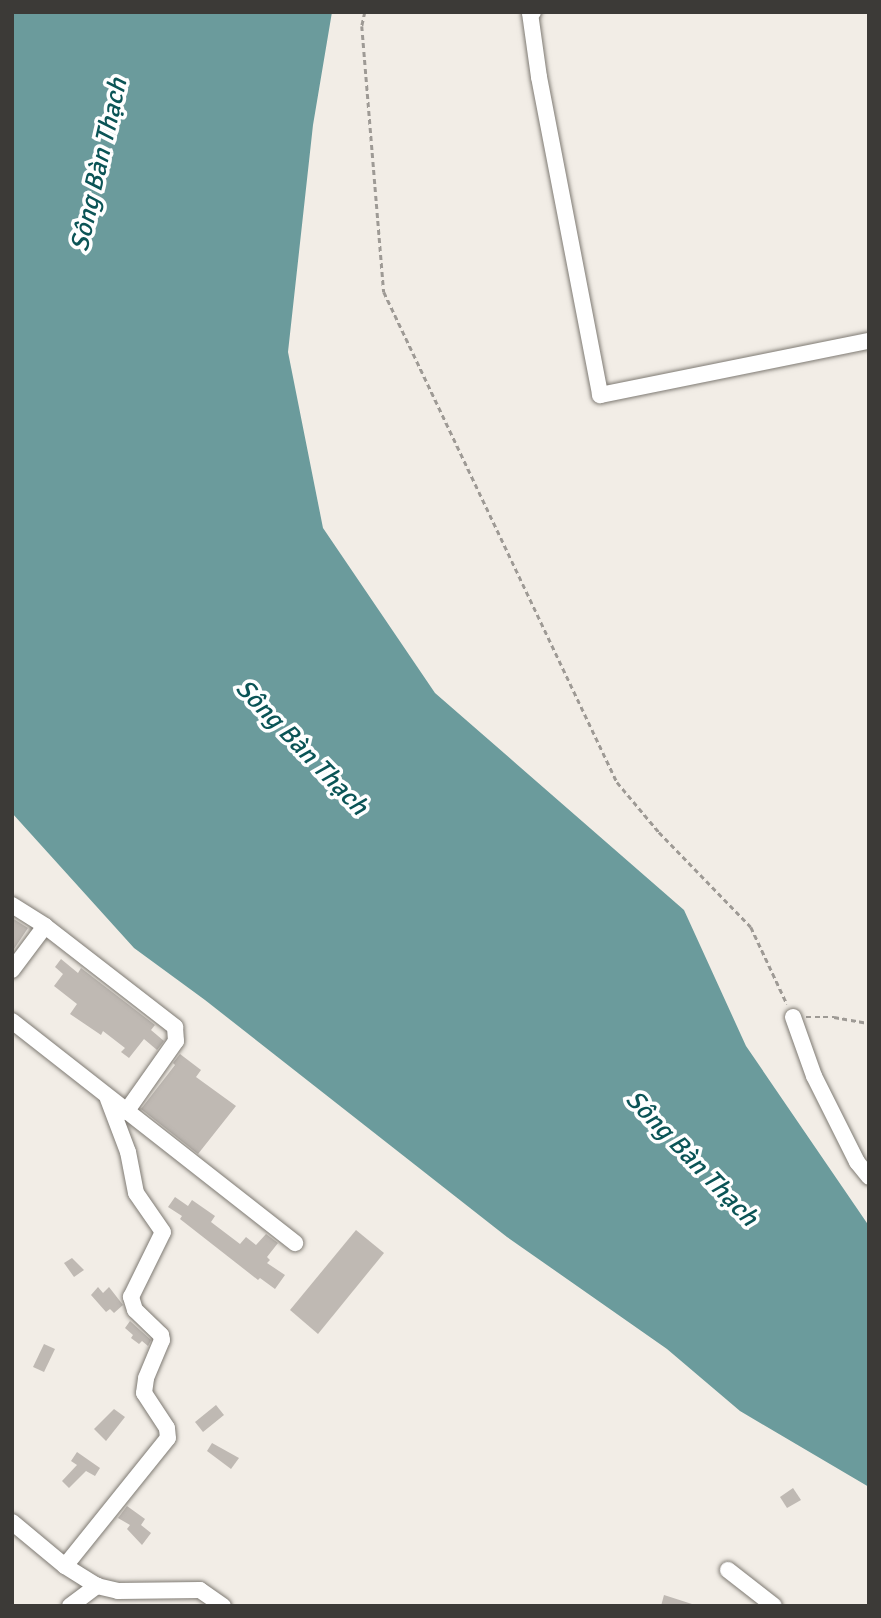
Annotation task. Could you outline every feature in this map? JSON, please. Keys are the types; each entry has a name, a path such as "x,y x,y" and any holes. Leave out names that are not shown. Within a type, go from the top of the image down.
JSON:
{"street":[{"path":"533,12 530,13 539,77 600,395 869,341"},
{"path":"12,905 45,926 169,1022 178,1034 177,1041 126,1112"},
{"path":"12,970 45,926"},
{"path":"793,1017 814,1076 843,1136 869,1177"},
{"path":"12,1021 108,1099 295,1243"},
{"path":"65,1566 168,1438 167,1428 144,1392 146,1378 162,1340 135,1310 131,1297 163,1233 136,1193 128,1152 108,1099"},
{"path":"12,1522 65,1566 97,1586 118,1591 200,1590 223,1606"},
{"path":"728,1570 774,1606"},
{"path":"69,1606 97,1586"},
{"path":"118,1591 126,1606"}],"path":[{"path":"365,12 362,26 384,292 617,782 659,832 751,927 793,1017 834,1017 869,1023"}],"water":[{"name":"Sông Bàn Thạch","path":"12,12 332,12 313,125 288,352 323,528 435,693 684,910 746,1046 869,1226 869,1487 740,1411 667,1349 507,1237 205,1000 134,948 12,813"}],"building":[{"path":"12,918 28,928 14,949 12,949"},
{"path":"61,959 78,973 81,968 155,1025 151,1030 164,1041 157,1050 144,1039 129,1058 121,1052 125,1048 103,1031 101,1035 70,1014 77,1004 54,986 63,974 55,967"},
{"path":"180,1054 201,1070 196,1077 236,1106 198,1154 141,1109 175,1065 173,1063"},
{"path":"175,1197 188,1206 192,1200 215,1216 211,1222 240,1244 246,1237 256,1245 266,1234 278,1243 267,1257 270,1260 267,1263 285,1275 275,1289 260,1278 258,1280 180,1219 182,1216 168,1207"},
{"path":"356,1230 384,1253 318,1334 290,1310"},
{"path":"72,1258 84,1270 74,1277 64,1263"},
{"path":"98,1287 103,1293 109,1287 123,1305 114,1313 110,1309 106,1312 91,1295"},
{"path":"130,1321 151,1340 148,1346 131,1338 133,1335 125,1328"},
{"path":"44,1344 55,1349 44,1372 33,1367"},
{"path":"216,1405 224,1415 203,1432 195,1422"},
{"path":"114,1409 125,1417 106,1441 94,1429"},
{"path":"212,1443 239,1458 231,1469 207,1451"},
{"path":"77,1452 100,1468 95,1476 86,1471 69,1488 62,1481 77,1465 71,1461"},
{"path":"793,1488 801,1500 787,1508 780,1497"},
{"path":"127,1506 145,1519 141,1525 151,1533 142,1545 127,1529 130,1525 118,1518"},
{"path":"664,1595 692,1604 692,1606 661,1606"}]}
